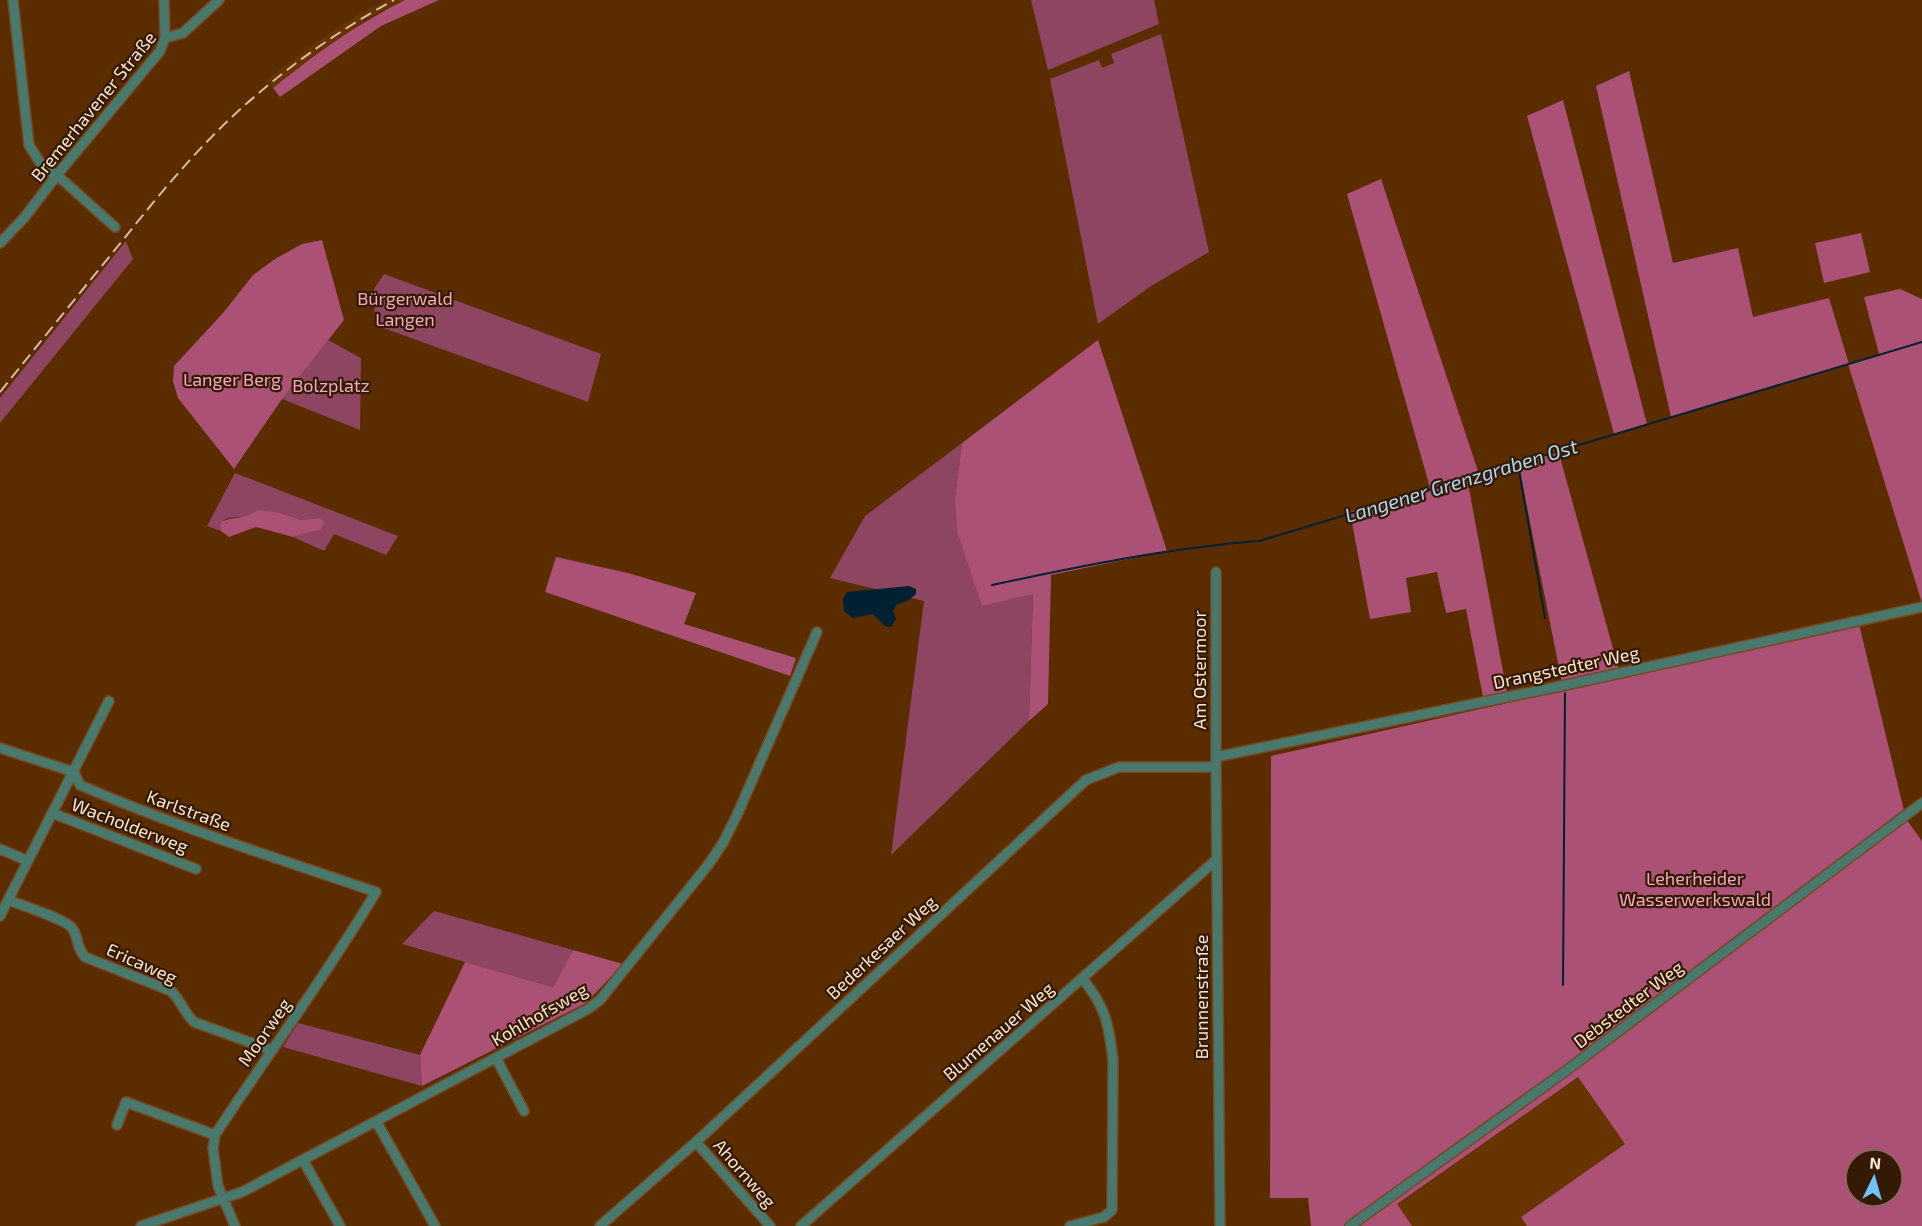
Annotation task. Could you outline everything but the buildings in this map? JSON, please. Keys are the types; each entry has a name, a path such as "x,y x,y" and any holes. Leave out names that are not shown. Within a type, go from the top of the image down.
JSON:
{"street":[{"path":"13,0 29,145 44,169 57,176 115,227"},
{"path":"164,0 165,38"},
{"name":"Bremerhavener Straße","path":"0,243 24,218 160,51 165,38 183,33 219,0"},
{"name":"Am Ostermoor","path":"1216,572 1216,762"},
{"name":"Drangstedter Weg","path":"1216,762 1922,607"},
{"name":"Kohlhofsweg","path":"141,1226 224,1200 588,1009 600,1000 723,843 738,815 817,633"},
{"path":"0,916 109,701"},
{"name":"Karlstraße","path":"0,748 74,772 80,785 125,804 376,892"},
{"name":"Brunnenstraße","path":"1216,762 1220,1226"},
{"name":"Bederkesaer Weg","path":"600,1226 696,1142 1086,780 1119,767 1216,762"},
{"name":"Debstedter Weg","path":"1350,1226 1567,1070 1922,803"},
{"name":"Wacholderweg","path":"52,813 196,868"},
{"path":"0,849 28,861"},
{"name":"Blumenauer Weg","path":"801,1226 1216,860"},
{"name":"Moorweg","path":"215,1135 271,1050 343,948 376,892"},
{"name":"Ericaweg","path":"8,900 69,924 76,933 79,951 85,957 171,991 177,996 187,1016 194,1022 271,1050"},
{"path":"1070,1226 1104,1217 1112,1210 1113,1061 1110,1037 1105,1014 1096,995 1082,978"},
{"path":"495,1058 524,1111"},
{"path":"117,1125 126,1102 215,1135 213,1148 218,1186 235,1226"},
{"path":"376,1121 435,1226"},
{"name":"Ahornweg","path":"696,1142 770,1226"},
{"path":"303,1160 340,1226"}],"shaded area":[{"path":"386,0 405,0 368,18 320,51 273,88 267,80 315,43"},
{"path":"1578,1077 1625,1144 1521,1217 1527,1226 1412,1226 1397,1205"}],"green space":[{"path":"405,0 439,0 381,26 280,97 273,88 337,40 369,19"},
{"path":"1031,0 1154,0 1159,24 1048,70"},
{"path":"1161,34 1209,252 1151,286 1098,324 1050,79 1099,60 1102,68 1114,63 1111,54"},
{"path":"1629,71 1673,263 1738,248 1753,317 1829,298 1849,364 1879,354 1864,297 1900,289 1922,299 1922,603 1848,364 1671,417 1596,86"},
{"path":"1563,100 1647,424 1614,434 1527,116"},
{"path":"1381,179 1479,474 1467,478 1507,693 1483,697 1466,609 1446,613 1437,572 1406,578 1411,612 1370,619 1350,512 1430,488 1347,194"},
{"path":"1861,233 1870,272 1824,283 1815,243"},
{"name":"Langer Berg","path":"322,240 344,320 282,399 234,469 178,398 173,381 174,366 223,313 253,275 302,244"},
{"path":"126,241 133,259 0,423 0,398"},
{"name":"Bürgerwald Langen","path":"384,274 601,354 588,402 375,325 374,289"},
{"name":"Bolzplatz","path":"328,340 361,358 360,430 282,399"},
{"path":"1098,340 1167,551 1051,575 1048,704 1029,721 1033,594 982,606 957,531 955,498 962,443"},
{"path":"962,443 955,498 982,606 1033,593 1029,721 891,855 924,601 830,578 865,516"},
{"path":"1558,450 1619,670 1562,683 1518,462"},
{"path":"235,473 398,536 386,555 334,534 324,551 293,537 320,530 319,518 301,520 281,513 228,518 221,522 221,531 207,526"},
{"path":"258,510 281,513 301,520 319,518 325,522 320,530 293,537 256,527 229,537 221,531 221,522 249,515"},
{"path":"556,557 628,573 696,593 684,624 796,658 790,676 545,592"},
{"name":"Leherheider Wasserwerkswald","path":"1859,624 1906,819 1922,841 1922,1226 1527,1226 1521,1217 1625,1144 1578,1077 1397,1204 1412,1226 1311,1226 1308,1198 1270,1198 1271,756"},
{"path":"434,911 573,950 553,987 402,944"},
{"path":"573,950 623,964 586,1003 422,1086 420,1055 465,962 553,987"},
{"path":"298,1023 420,1055 422,1086 283,1047"}],"water":[{"path":"909,586 916,589 916,594 909,600 896,605 893,611 896,619 891,627 885,626 873,614 853,618 844,611 843,599 847,592"}],"waterway":[{"name":"Langener Grenzgraben Ost","path":"992,585 1158,553 1259,541 1922,342"},
{"path":"1518,464 1545,618"},
{"path":"1563,985 1565,693"}],"railway":[{"path":"0,392 152,204 212,136 262,90 298,61 394,0"}]}
